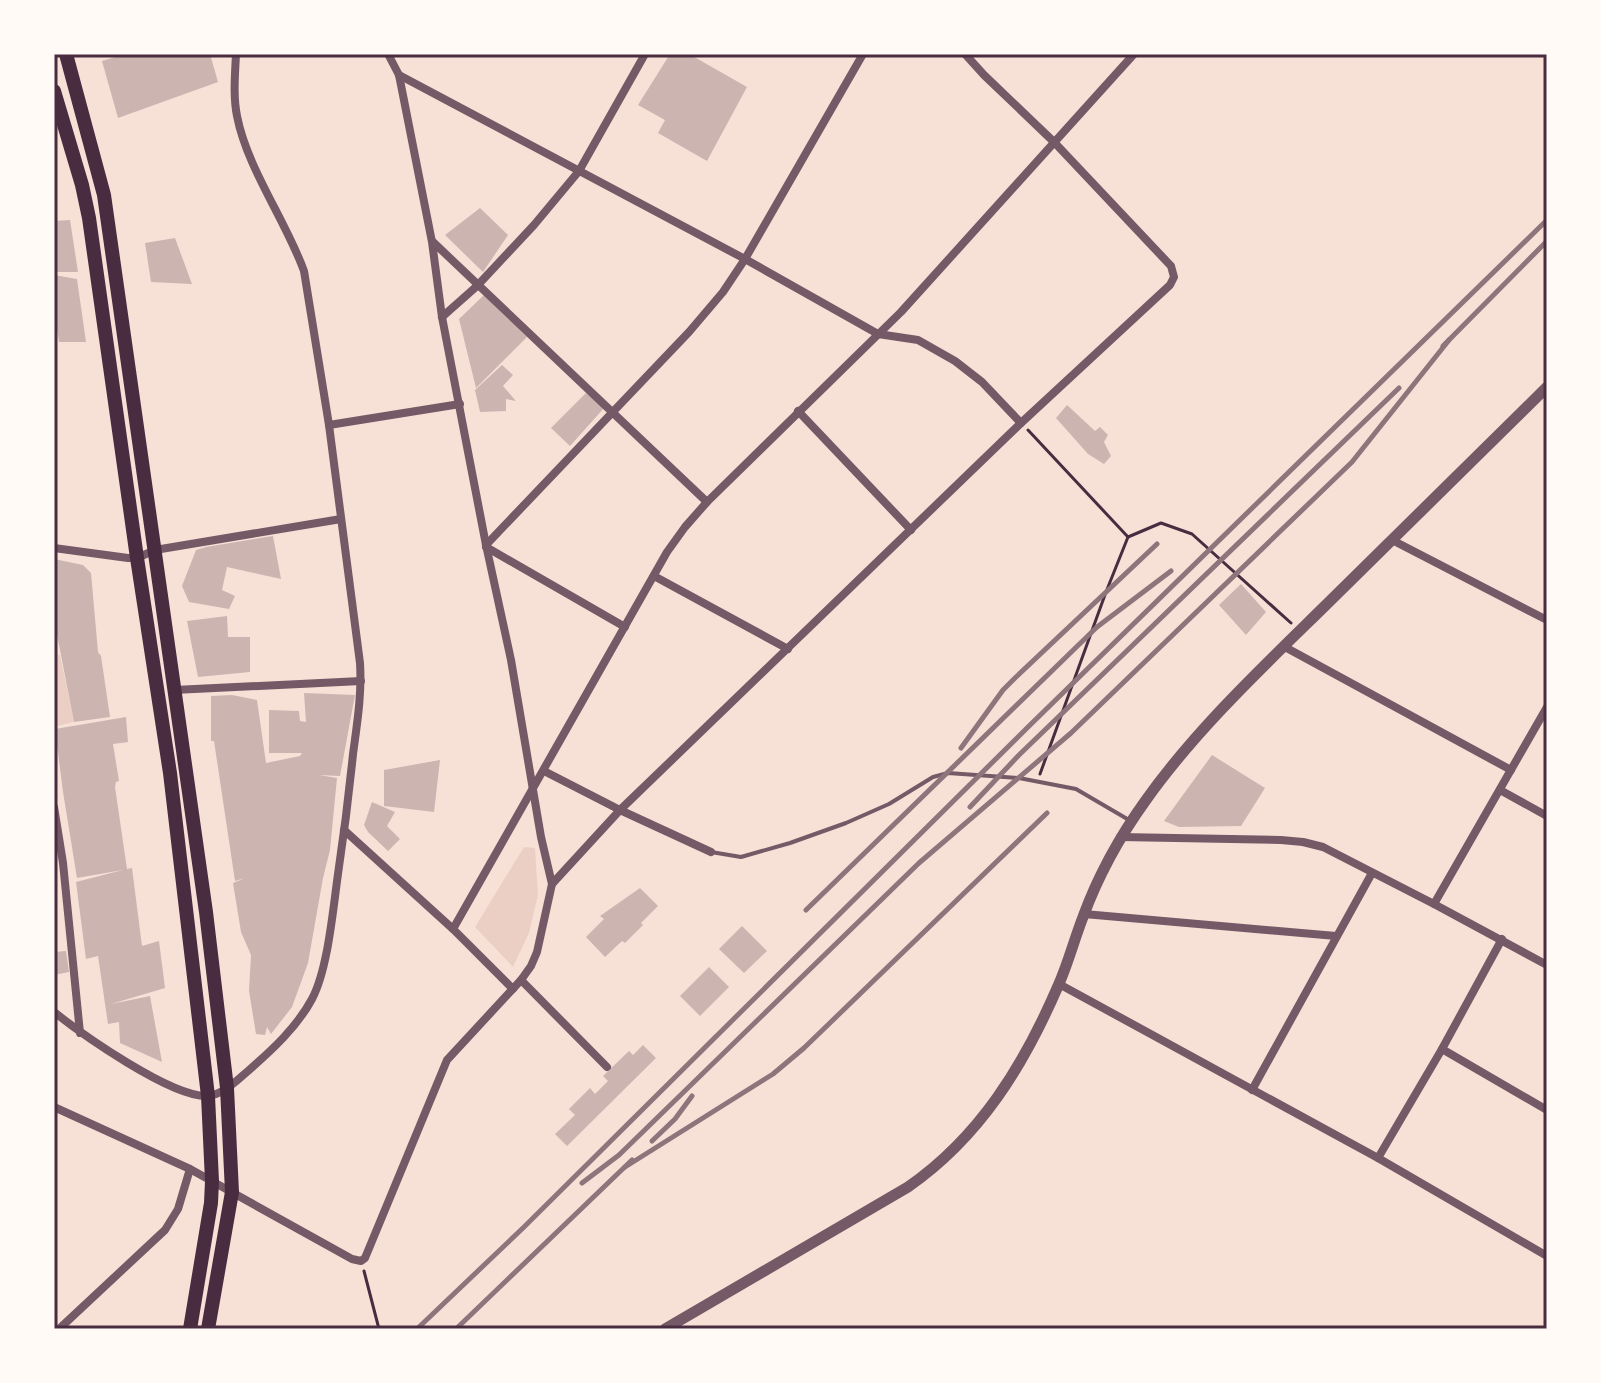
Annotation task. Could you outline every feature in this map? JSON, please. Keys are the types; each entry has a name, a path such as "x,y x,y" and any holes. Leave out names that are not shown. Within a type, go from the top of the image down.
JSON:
{"main road":[{"path":"67,57 104,195 206,912 227,1088 232,1192 208,1329"},
{"path":"54,91 89,218 170,773 208,1096 211,1203 190,1329"},
{"path":"185,913 206,912"}],"street":[{"path":"54,1012 80,1033 168,1085 208,1096 227,1088 269,1053 313,998 322,972 333,915 361,681 360,663 329,425 304,271 249,155 237,119 234,96 236,54"},
{"path":"54,1107 190,1169 352,1259 361,1261 369,1253 447,1060 521,980 537,952 552,884 511,660 442,317 432,242 399,75 388,54"},
{"path":"442,317 477,286 579,171 645,54"},
{"path":"486,546 689,332 723,292 863,54"},
{"path":"552,884 620,810 1021,423 1170,285 1174,277 1171,266 1054,142 965,54"},
{"path":"453,929 667,552 685,527 798,411 901,312 1134,54"},
{"path":"399,75 745,259 878,334 918,340 955,361 982,382 1021,423"},
{"path":"432,242 707,502"},
{"path":"665,1329 908,1187 935,1168 961,1143 1010,1079 1034,1036 1059,984 1084,914 1120,837 1189,745 1283,646 1546,391"},
{"path":"329,425 460,404"},
{"path":"798,411 911,530"},
{"path":"54,548 137,558 155,550 341,519"},
{"path":"1392,540 1547,620"},
{"path":"486,546 625,627"},
{"path":"654,576 788,649"},
{"path":"1283,646 1511,770"},
{"path":"173,690 361,681"},
{"path":"1434,904 1547,707"},
{"path":"544,771 711,852"},
{"path":"1500,790 1547,816"},
{"path":"54,807 63,863 80,1033"},
{"path":"344,830 453,929 513,989"},
{"path":"1120,837 1303,842 1323,847 1547,965"},
{"path":"1252,1090 1372,873"},
{"path":"1084,914 1336,936"},
{"path":"1378,1158 1502,939"},
{"path":"521,980 607,1067"},
{"path":"1059,984 1545,1251"},
{"path":"1442,1049 1547,1110"},
{"path":"59,1329 165,1230 178,1209 190,1169"}],"lane":[{"path":"711,852 741,857 790,843 889,804 933,777 948,773 1000,775 1076,789 1131,821"}],"path":[{"path":"1021,423 1128,537"},
{"path":"1037,781 1128,537 1161,523 1192,534 1300,630"},
{"path":"361,1261 379,1329"}],"shaded area":[{"path":"54,654 60,655 74,722 57,726 54,710"},
{"path":"524,847 535,848 538,895 529,933 513,967 475,927"}],"building":[{"path":"125,54 210,54 218,82 118,118 102,61"},
{"path":"670,54 689,54 747,87 707,161 658,133 665,120 638,105"},
{"path":"480,208 508,235 483,272 445,235"},
{"path":"70,220 78,272 54,272 54,221"},
{"path":"175,238 192,284 151,282 145,243"},
{"path":"54,275 77,279 86,342 59,342 54,309"},
{"path":"484,295 527,337 476,388 459,319"},
{"path":"502,365 513,375 503,386 516,401 506,399 506,411 480,412 475,390"},
{"path":"586,393 604,408 570,446 551,428"},
{"path":"1067,405 1095,431 1100,427 1108,435 1104,442 1111,456 1104,464 1088,454 1056,418"},
{"path":"273,536 281,579 227,567 222,590 235,596 229,609 189,602 182,586 196,550"},
{"path":"54,559 83,565 91,573 98,652 110,717 74,722 54,619"},
{"path":"1241,584 1266,612 1246,635 1219,605"},
{"path":"227,616 228,637 250,637 250,672 198,677 187,621"},
{"path":"304,693 355,695 340,776 319,775 337,778 330,850 308,963 292,1007 271,1034 267,1027 265,1035 256,1034 249,991 251,955 241,932 233,883 245,878 235,881 214,741 211,741 211,696 232,695 257,700 266,763 302,753 269,753 269,710 299,711 300,721 306,722"},
{"path":"126,717 128,742 113,744 119,781 115,787 127,869 132,868 142,946 159,941 165,988 111,1004 150,996 162,1062 120,1043 119,1022 108,1024 98,956 86,959 76,882 123,870 77,878 55,729"},
{"path":"1212,755 1265,788 1241,826 1179,827 1164,821"},
{"path":"440,760 434,812 384,806 384,770"},
{"path":"372,802 395,812 387,826 400,839 388,851 364,825"},
{"path":"640,888 658,906 625,943 622,941 605,957 586,937 604,919 600,916"},
{"path":"742,926 767,951 744,973 719,949"},
{"path":"66,951 69,972 54,975 54,952"},
{"path":"709,967 729,987 700,1016 680,996"},
{"path":"643,1045 656,1058 567,1146 555,1134 575,1115 569,1109 590,1088 595,1094 608,1081 603,1076 629,1051 633,1055"}],"railway":[{"path":"417,1329 1547,220"},
{"path":"1443,346 1547,241"},
{"path":"582,1183 619,1155 919,863 1071,733 1352,462 1449,340"},
{"path":"970,807 1019,755 1399,388"},
{"path":"961,748 1003,690 1157,544"},
{"path":"806,910 1097,627 1171,571"},
{"path":"625,1167 773,1074 804,1048 1047,813"},
{"path":"652,1141 675,1119 692,1096"},
{"path":"456,1329 632,1160"}]}
